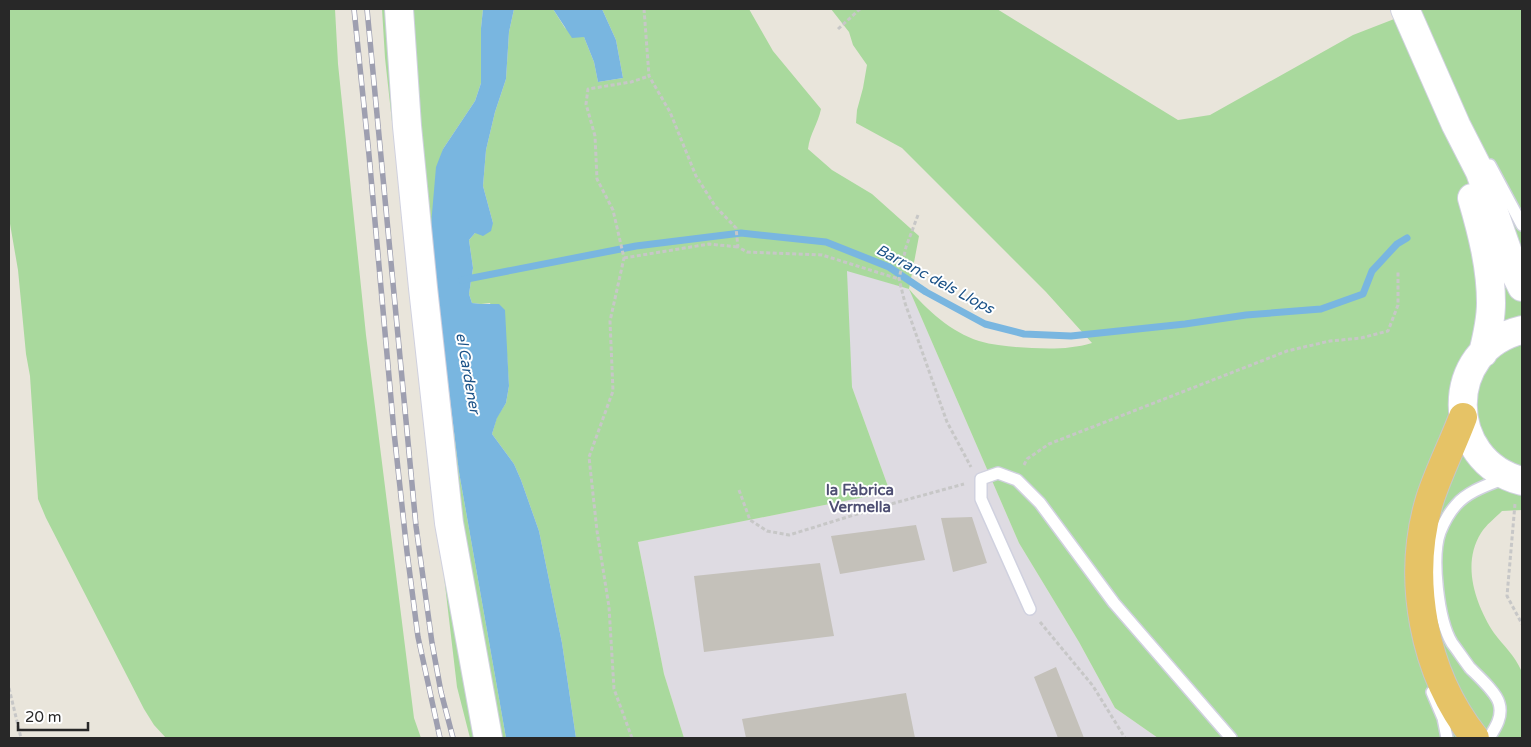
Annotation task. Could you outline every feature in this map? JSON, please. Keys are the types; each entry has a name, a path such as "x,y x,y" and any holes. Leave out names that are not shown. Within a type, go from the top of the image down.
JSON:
{"highway":[{"path":"1463,417 1436,482 1428,508 1423,534 1420,601 1429,646 1437,672 1452,702 1475,738"}],"main road":[{"path":"399,9 417,231 449,523 488,738"},
{"path":"1405,9 1456,125 1480,172 1515,273 1522,287"},
{"path":"1456,125 1463,165 1479,222 1490,279 1491,305 1483,353"},
{"path":"1516,479 1498,471 1481,457 1470,438 1463,417 1462,406 1466,382 1483,353 1504,337 1522,330"}],"lane":[{"path":"1456,125 1485,157 1522,225"},
{"path":"1030,609 981,499 981,479 998,473 1017,480 1040,503 1114,603 1231,738"},
{"path":"1489,738 1499,718 1499,702 1463,658 1442,621 1437,586 1437,558 1440,533 1447,516 1457,504 1470,493 1516,479"},
{"path":"1415,636 1410,592 1413,569 1423,534"},
{"path":"1429,684 1443,718 1447,738"}],"path":[{"path":"644,9 649,76 670,112 696,176 714,206 736,228 738,246"},
{"path":"838,29 860,9"},
{"path":"632,738 614,689 608,607 589,457 614,391 610,321 624,258 613,210 597,180 595,136 586,104 588,89 631,82 649,76"},
{"path":"739,490 750,520 767,530 789,535 981,479 972,468 947,422 905,303 899,278 906,247 918,215"},
{"path":"624,258 709,244 738,246 747,252 822,255 899,278"},
{"path":"1017,480 1027,459 1049,444 1287,351 1330,341 1361,338 1388,331 1398,305 1398,270"},
{"path":"1516,479 1507,596 1522,624"},
{"path":"1030,609 1093,686 1125,738"},
{"path":"9,688 21,738"}],"shaded area":[{"path":"846,270 909,289 1019,543 1079,642 1115,708 1158,738 684,738 664,674 638,542 890,492 852,387"}],"green space":[{"path":"9,9 335,9 338,64 366,335 414,718 421,738 166,738 154,725 144,709 38,499 30,376 18,270 9,218"},
{"path":"382,9 483,9 481,83 475,101 443,149 430,237 459,472 506,738 470,738 457,687 412,304 385,58"},
{"path":"514,9 553,9 565,28 584,37 594,62 598,82 623,78 616,40 602,9 749,9 773,51 821,109 808,149 832,170 872,194 919,236 909,289 847,271 852,387 890,492 638,542 664,674 684,738 576,738 562,643 539,531 514,464 492,434 497,417 506,403 509,386 507,355 490,303 472,303 469,294 473,268 469,240 475,233 493,223 483,186 486,150 495,112 506,79 509,32"},
{"path":"831,9 997,9 1178,120 1210,115 1353,35 1420,9 1522,9 1522,510 1502,511 1485,527 1475,545 1472,571 1473,584 1487,622 1516,660 1521,670 1523,692 1522,738 1158,738 1115,708 1079,642 1019,543 909,289 940,320 959,332 979,341 1025,348 1070,347 1092,343 1046,292 902,148 856,123 867,65 853,45 849,32"}],"water":[{"name":"el Cardener","path":"483,9 514,9 509,32 506,79 495,112 486,150 483,186 493,223 491,231 483,236 475,233 469,240 473,268 469,294 472,303 499,304 505,310 509,386 506,403 497,418 492,434 514,464 539,531 562,643 576,738 506,738 459,472 430,237 436,167 443,149 475,101 481,83"},
{"path":"553,9 602,9 616,40 623,78 598,82 594,62 584,37 572,38"}],"building":[{"path":"972,517 987,563 953,572 941,518"},
{"path":"916,525 925,560 840,574 831,536"},
{"path":"820,563 834,636 704,652 694,576"},
{"path":"1056,667 1084,738 1058,738 1034,677"},
{"path":"906,693 915,738 746,738 742,719"}],"waterway":[{"name":"Barranc dels Llops","path":"462,280 636,246 741,233 826,242 889,267 926,292 985,324 1024,334 1071,336 1185,324 1246,315 1321,309 1363,294 1372,271 1397,244 1407,238"}],"railway":[{"path":"354,9 407,552 418,637 440,738"},
{"path":"367,9 416,526 432,643 441,692 453,738"}],"district":[{"name":"la Fàbrica Vermella","path":"860,498"}]}
